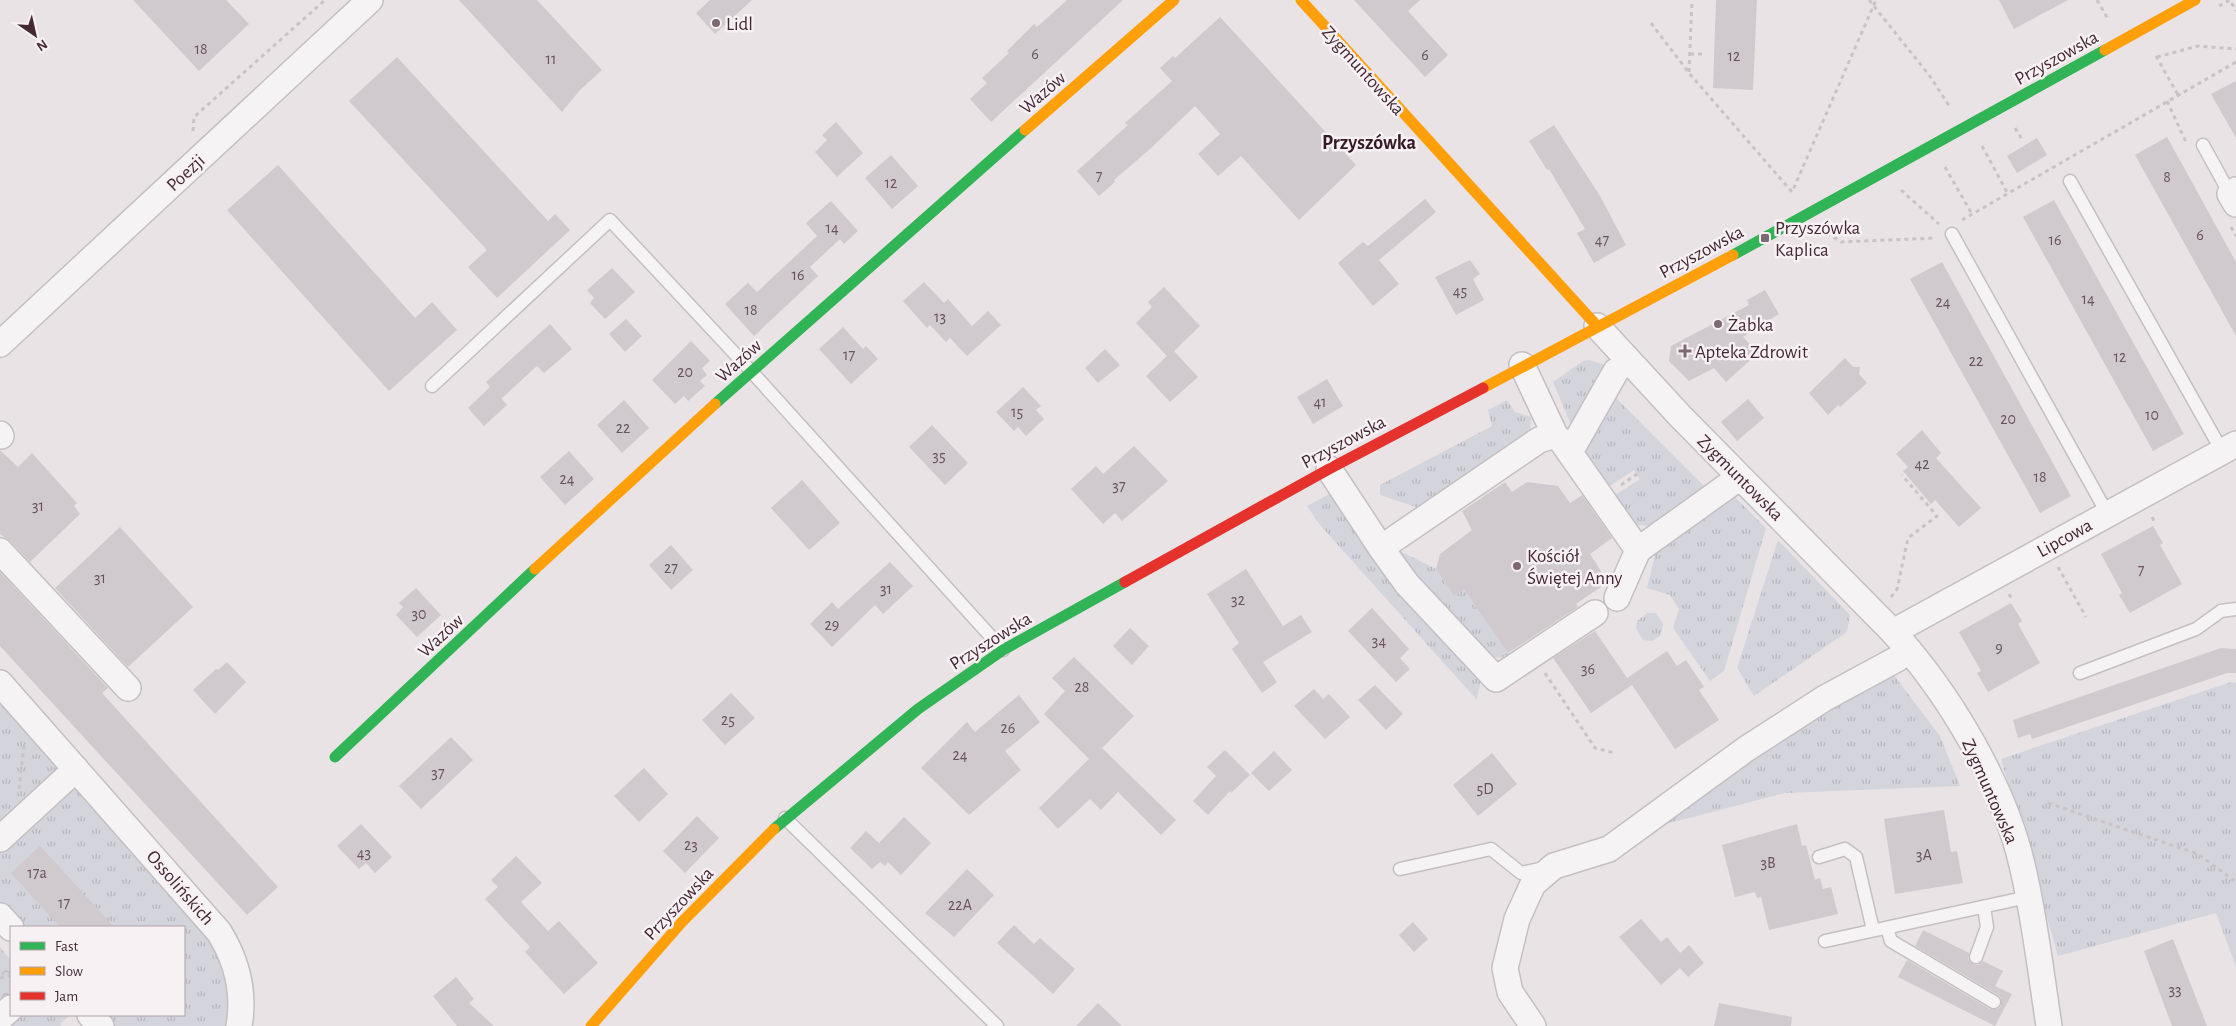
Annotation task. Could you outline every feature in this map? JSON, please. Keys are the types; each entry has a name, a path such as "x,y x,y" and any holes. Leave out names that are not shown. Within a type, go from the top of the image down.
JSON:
{"street":[{"name":"Poezji","path":"0,344 370,0"},
{"name":"Wazów","path":"335,757 525,578 751,371 1174,0"},
{"name":"Zygmuntowska","path":"1301,0 1628,362 1901,641 1958,719 1993,786 2013,831 2024,869 2049,1026"},
{"name":"Przyszowska","path":"591,1026 682,922 786,818 910,715 1003,650 1329,469 1782,228 2195,0"},
{"path":"1522,365 1563,444 1638,550"},
{"path":"1563,444 1616,372"},
{"path":"1381,548 1539,440 1563,444"},
{"name":"Lipcowa","path":"1554,866 1609,849 1741,752 1825,698 1897,659 1901,641 2107,512 2229,448"},
{"path":"1329,469 1407,584 1496,678 1595,613"},
{"path":"1618,598 1638,550 1740,477"},
{"path":"0,551 128,688"},
{"name":"Ossolińskich","path":"0,683 219,932 234,959 241,988 242,1007 239,1026"},
{"path":"0,839 76,769"},
{"path":"1534,1026 1510,992 1505,968 1517,918 1533,884 1554,866"},
{"path":"0,916 10,927"},
{"path":"0,1018 10,1009"},
{"path":"91,1016 100,1026"}],"lane":[{"path":"2203,145 2234,196"},
{"path":"2070,181 2229,448"},
{"path":"432,386 610,220 751,371 1003,650"},
{"path":"1945,234 2107,512"},
{"path":"2080,673 2196,629 2221,611 2236,609"},
{"path":"786,818 997,1026"},
{"path":"1400,869 1492,849 1521,874 1554,866"},
{"path":"1819,857 1845,849 1856,857 1873,930"},
{"path":"1825,941 2028,897"},
{"path":"1976,957 1987,927 1984,907"},
{"path":"1887,928 1890,941 1994,1002"}],"path":[{"path":"194,117 325,0"},
{"path":"1689,73 1692,0"},
{"path":"1869,0 1929,75 1951,107"},
{"path":"1651,23 1689,73 1792,192 1876,0"},
{"path":"2097,0 2110,22"},
{"path":"2230,0 2236,11"},
{"path":"2178,95 2157,57 2198,46 2236,49"},
{"path":"1690,54 1702,54"},
{"path":"1958,222 2236,62"},
{"path":"2167,101 2188,146"},
{"path":"2011,120 2023,141"},
{"path":"1978,139 2008,194"},
{"path":"1941,160 1972,214"},
{"path":"1827,234 1840,242 1931,238 1945,234 1896,184"},
{"path":"1931,238 1938,234"},
{"path":"1886,605 1898,589 1908,538 1937,516 1902,475"},
{"path":"2058,566 2086,617"},
{"path":"1544,647 1553,662 1542,670 1595,748 1616,753"},
{"path":"18,798 25,739"},
{"path":"2048,803 2198,854 2236,882"}],"green space":[{"path":"1589,360 1603,364 1608,371 1574,432 1553,382 1583,361"},
{"path":"1611,393 1706,488 1651,526 1630,525 1612,497 1640,479 1634,470 1607,488 1579,447"},
{"path":"1507,400 1515,412 1531,417 1530,436 1422,509 1380,495 1380,485 1492,426 1488,410"},
{"path":"1333,492 1482,675 1477,700 1320,525 1307,506"},
{"path":"1734,496 1766,528 1724,671 1710,681 1673,628 1679,609 1670,595 1647,588 1657,547"},
{"path":"1778,540 1850,615 1847,632 1754,696 1737,668"},
{"path":"1400,551 1436,569 1454,596 1464,589 1509,654 1501,658 1487,656 1395,555"},
{"path":"1647,613 1656,613 1663,624 1661,635 1652,641 1643,640 1636,629 1637,621"},
{"path":"1890,670 1940,736 1960,786 1785,793 1647,829 1740,762"},
{"path":"2231,682 2236,683 2236,967 2216,913 2058,956 2001,759"},
{"path":"0,704 76,769 219,932 239,1026 102,1026 93,1016 185,1016 185,926 10,926 0,915"},
{"path":"0,947 10,959 10,1009 0,1019"},
{"path":"3,1015 69,1016 60,1024 61,1026 12,1026"}],"building":[{"path":"133,0 226,0 249,24 199,71"},
{"path":"459,0 537,0 602,70 580,90 562,112"},
{"name":"Lidl","path":"710,0 752,0 715,34 696,13"},
{"path":"1067,0 1123,0 991,122 970,99 987,83 982,78 1009,53 1007,51 1034,24 1037,27"},
{"path":"1354,0 1420,0 1408,11 1448,55 1425,77"},
{"path":"1716,0 1757,0 1753,90 1713,88"},
{"path":"1999,0 2068,0 2014,29"},
{"path":"1220,17 1356,165 1299,220 1241,156 1218,176 1198,154 1220,134 1195,106 1099,196 1077,171 1128,125 1125,123 1172,81 1160,68 1173,56 1175,58"},
{"path":"397,57 548,221 555,214 570,230 497,298 468,267 487,250 349,101"},
{"path":"2236,81 2236,138 2211,94"},
{"path":"836,122 863,153 837,177 815,152 827,140 822,135"},
{"path":"1554,125 1600,196 1626,245 1594,263 1577,233 1585,229 1549,169 1547,170 1529,141"},
{"path":"2167,137 2236,262 2236,336 2135,155"},
{"path":"2037,138 2047,155 2017,173 2007,156"},
{"path":"891,155 918,186 892,209 865,178"},
{"path":"278,165 415,318 432,302 457,330 389,391 227,210"},
{"path":"1425,199 1436,212 1379,260 1399,284 1373,306 1338,263 1363,242 1368,246"},
{"path":"2054,200 2184,434 2153,451 2023,217"},
{"path":"831,201 858,231 844,244 840,239 810,267 818,276 754,336 725,304 748,283 757,292 817,236 806,223"},
{"path":"1470,260 1480,274 1473,279 1484,300 1456,315 1435,277"},
{"path":"1942,262 2071,496 2040,513 1910,279"},
{"path":"612,268 635,292 605,319 590,303 594,298 587,290"},
{"path":"924,282 944,303 948,299 972,326 988,311 1001,325 967,356 950,338 946,342 930,325 927,328 903,301"},
{"path":"1164,287 1200,326 1174,351 1198,377 1170,402 1146,376 1167,356 1136,323 1152,307 1148,302"},
{"path":"1765,290 1779,314 1743,337 1758,353 1726,382 1714,368 1689,381 1669,361 1671,346 1749,305 1747,300"},
{"path":"626,319 642,336 625,352 609,334"},
{"path":"550,324 572,349 544,373 537,366 501,399 507,405 484,426 468,408 490,387 486,382"},
{"path":"843,327 863,349 866,346 878,359 851,384 819,349"},
{"path":"691,341 710,361 702,368 707,375 700,381 705,386 688,401 684,396 675,404 652,380"},
{"path":"1105,349 1120,365 1098,383 1085,368"},
{"path":"1845,358 1853,367 1860,367 1859,374 1867,383 1828,415 1809,393"},
{"path":"1327,379 1343,406 1313,424 1297,397"},
{"path":"1023,387 1041,406 1036,410 1044,419 1026,436 1018,427 1014,431 996,412"},
{"path":"1748,399 1764,418 1737,441 1721,422"},
{"path":"624,400 649,428 622,453 597,425"},
{"path":"932,425 968,463 945,485 909,447"},
{"path":"1922,430 1941,453 1936,458 1981,508 1959,527 1935,500 1931,504 1903,471 1908,467 1896,454"},
{"path":"1134,446 1168,481 1122,521 1115,513 1103,524 1071,489 1096,466 1103,474"},
{"path":"0,450 18,467 32,453 77,503 74,506 80,514 30,562 10,541 0,534"},
{"path":"569,451 594,479 565,505 540,477"},
{"path":"802,480 840,523 809,550 771,508"},
{"name":"Kościół Świętej Anny","path":"1505,482 1512,492 1527,482 1558,486 1570,503 1582,495 1612,538 1590,554 1608,582 1576,604 1578,607 1508,653 1464,589 1454,596 1436,569 1440,554 1472,530 1462,511"},
{"path":"2153,526 2163,543 2160,545 2182,584 2130,613 2119,595 2122,593 2101,554"},
{"path":"120,527 193,607 128,667 55,588"},
{"path":"671,545 693,570 671,590 649,565"},
{"path":"890,562 913,586 883,614 875,605 832,647 810,624 832,602 838,609"},
{"path":"1246,569 1283,626 1301,615 1312,632 1263,662 1277,682 1262,693 1232,649 1239,643 1207,594"},
{"path":"0,572 108,688 102,693 278,887 247,915 0,646"},
{"path":"416,588 441,615 417,637 396,615 403,607 399,603"},
{"path":"2011,603 2022,621 2018,624 2040,663 1988,692 1977,673 1981,671 1959,632"},
{"path":"1372,608 1409,649 1400,658 1410,669 1396,682 1348,631"},
{"path":"1130,628 1149,646 1132,665 1113,646"},
{"path":"1595,631 1627,678 1667,651 1677,666 1686,660 1704,687 1699,690 1719,720 1675,749 1632,685 1591,713 1553,658"},
{"path":"2221,648 2236,649 2236,673 2227,673 2032,739 2030,734 2018,738 2013,720"},
{"path":"1074,657 1134,716 1102,748 1176,820 1161,835 1118,792 1101,810 1090,799 1058,829 1039,808 1089,759 1044,714 1065,691 1052,678"},
{"path":"227,662 246,682 215,714 193,690 216,669 218,670"},
{"path":"1375,685 1403,714 1386,730 1358,700"},
{"path":"1314,689 1323,699 1329,694 1350,717 1325,739 1294,706"},
{"path":"731,693 755,718 725,745 702,720"},
{"path":"1019,695 1040,722 1005,751 1021,770 969,815 921,768 967,722 975,732"},
{"path":"451,737 473,760 421,809 399,786"},
{"path":"1225,750 1250,775 1231,793 1230,791 1208,815 1193,801 1216,776 1207,767"},
{"path":"1274,751 1292,770 1269,791 1251,773"},
{"path":"1492,753 1517,784 1478,816 1453,785"},
{"path":"644,768 668,794 639,822 614,796"},
{"path":"1944,810 1951,852 1957,851 1963,883 1895,894 1884,819"},
{"path":"697,816 719,838 685,873 663,851"},
{"path":"904,817 931,843 901,875 888,862 885,866 880,862 872,869 850,848 866,831 879,843"},
{"path":"361,824 392,857 375,873 366,863 359,869 337,846"},
{"path":"1797,824 1802,846 1806,845 1815,880 1820,878 1823,889 1831,887 1838,914 1769,930 1761,897 1757,898 1755,892 1735,897 1722,845"},
{"path":"40,846 113,926 59,926 11,873"},
{"path":"516,856 542,883 521,902 548,931 559,921 598,963 564,994 525,952 530,947 485,899 498,887 491,880"},
{"path":"967,869 994,895 954,937 925,913"},
{"path":"1641,919 1661,942 1667,937 1680,953 1689,945 1704,963 1688,977 1680,968 1661,985 1619,937"},
{"path":"1413,922 1428,939 1414,952 1399,935"},
{"path":"1014,925 1034,944 1040,938 1075,969 1053,994 997,943"},
{"path":"1923,930 1969,953 1968,959 1973,964 1978,965 1983,961 2003,971 1995,986 2012,994 1995,1026 1898,977 1907,960 1990,1009 1998,1009 2001,1006 2001,998 1998,995 1915,946"},
{"path":"2173,939 2207,1026 2172,1026 2144,951"},
{"path":"456,977 474,999 469,1003 494,1026 457,1026 433,996"},
{"path":"1098,1003 1122,1026 1076,1026"},
{"path":"1719,1003 1792,1017 1791,1026 1714,1026"}],"traffic: fast":[{"path":"1733,255 2105,50"},
{"path":"715,404 1025,130"},
{"path":"335,757 535,569"},
{"path":"774,829 918,709 1003,650 1125,582"}],"traffic: slow":[{"path":"1025,130 1174,0"},
{"path":"1301,0 1597,326"},
{"path":"2105,50 2195,0"},
{"path":"1483,388 1733,255"},
{"path":"535,569 715,404"},
{"path":"591,1026 682,922 774,829"}],"traffic: jam":[{"path":"1125,582 1329,469 1483,388"}],"place":[{"name":"Lidl","path":"716,23"},
{"name":"Przyszówka Kaplica","path":"1765,238"},
{"name":"Żabka","path":"1718,324"},
{"name":"Apteka Zdrowit","path":"1685,351"},
{"name":"Kościół Świętej Anny","path":"1517,566"}],"district":[{"name":"Przyszówka","path":"1369,142"}]}
